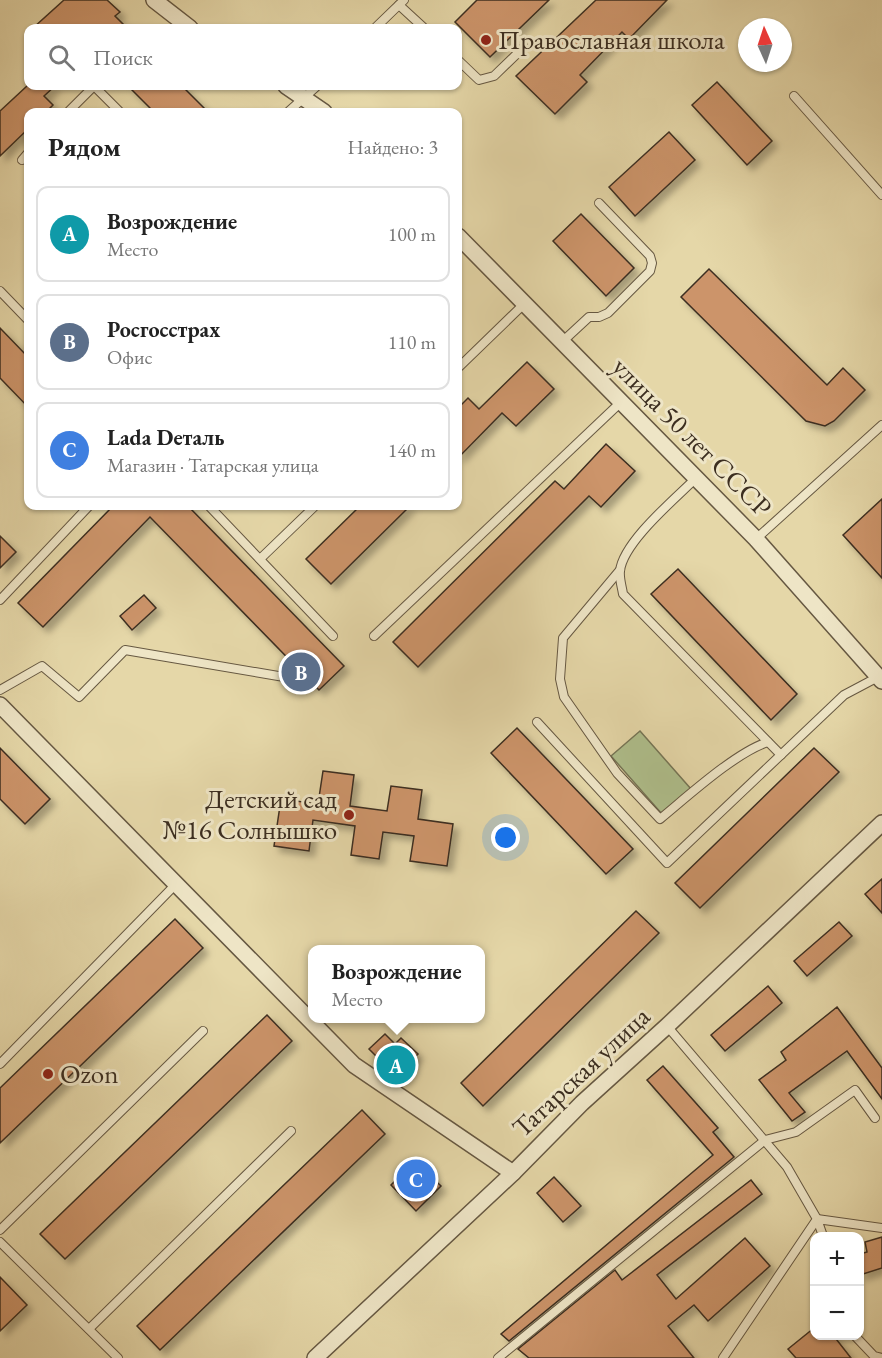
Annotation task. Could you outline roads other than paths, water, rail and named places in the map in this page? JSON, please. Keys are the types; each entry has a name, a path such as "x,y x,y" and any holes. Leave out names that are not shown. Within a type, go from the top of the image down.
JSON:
{"street":[{"path":"154,0 185,24"},
{"path":"293,90 319,108"},
{"name":"улица 50 лет СССР","path":"462,240 756,539 880,679"},
{"path":"0,705 308,1018"},
{"name":"Татарская улица","path":"315,1358 513,1173 582,1102 667,1026 882,824"},
{"path":"313,1023 354,1065 513,1173"}],"lane":[{"path":"379,24 401,3 420,24"},
{"path":"462,64 479,80 494,76 524,47"},
{"path":"72,108 90,90"},
{"path":"98,90 116,108"},
{"path":"293,108 313,90"},
{"path":"794,96 882,195"},
{"path":"562,342 589,317 599,317 608,313 650,271 652,263 650,256 599,203"},
{"path":"0,291 24,316"},
{"path":"462,364 524,304"},
{"path":"374,636 621,402"},
{"path":"756,539 882,425"},
{"path":"696,478 649,523 628,552 620,570 563,638 560,679 564,697 617,773 660,819 705,782 757,746 768,742"},
{"path":"0,600 85,510"},
{"path":"213,510 333,636"},
{"path":"260,559 311,510"},
{"path":"620,570 623,594 781,755"},
{"path":"0,690 42,666 79,697 125,650 290,678"},
{"path":"537,722 668,863 844,695 880,679"},
{"path":"0,1064 176,884"},
{"path":"667,1026 787,1167 822,1232"},
{"path":"0,1230 203,1031"},
{"path":"498,1358 765,1140 796,1132 855,1090 875,1118"},
{"path":"89,1329 291,1131"},
{"path":"817,1219 882,1228"},
{"path":"723,1358 817,1219"},
{"path":"0,1242 118,1358"},
{"path":"860,1340 874,1356 882,1358"}],"place":[{"name":"Православная школа","path":"486,40"},
{"name":"Росгосстрах","path":"301,672"},
{"name":"Детский сад №16 Солнышко","path":"349,815"},
{"name":"Возрождение","path":"396,1065"},
{"name":"Ozon","path":"48,1074"},
{"name":"Lada Dеталь","path":"416,1179"}]}
